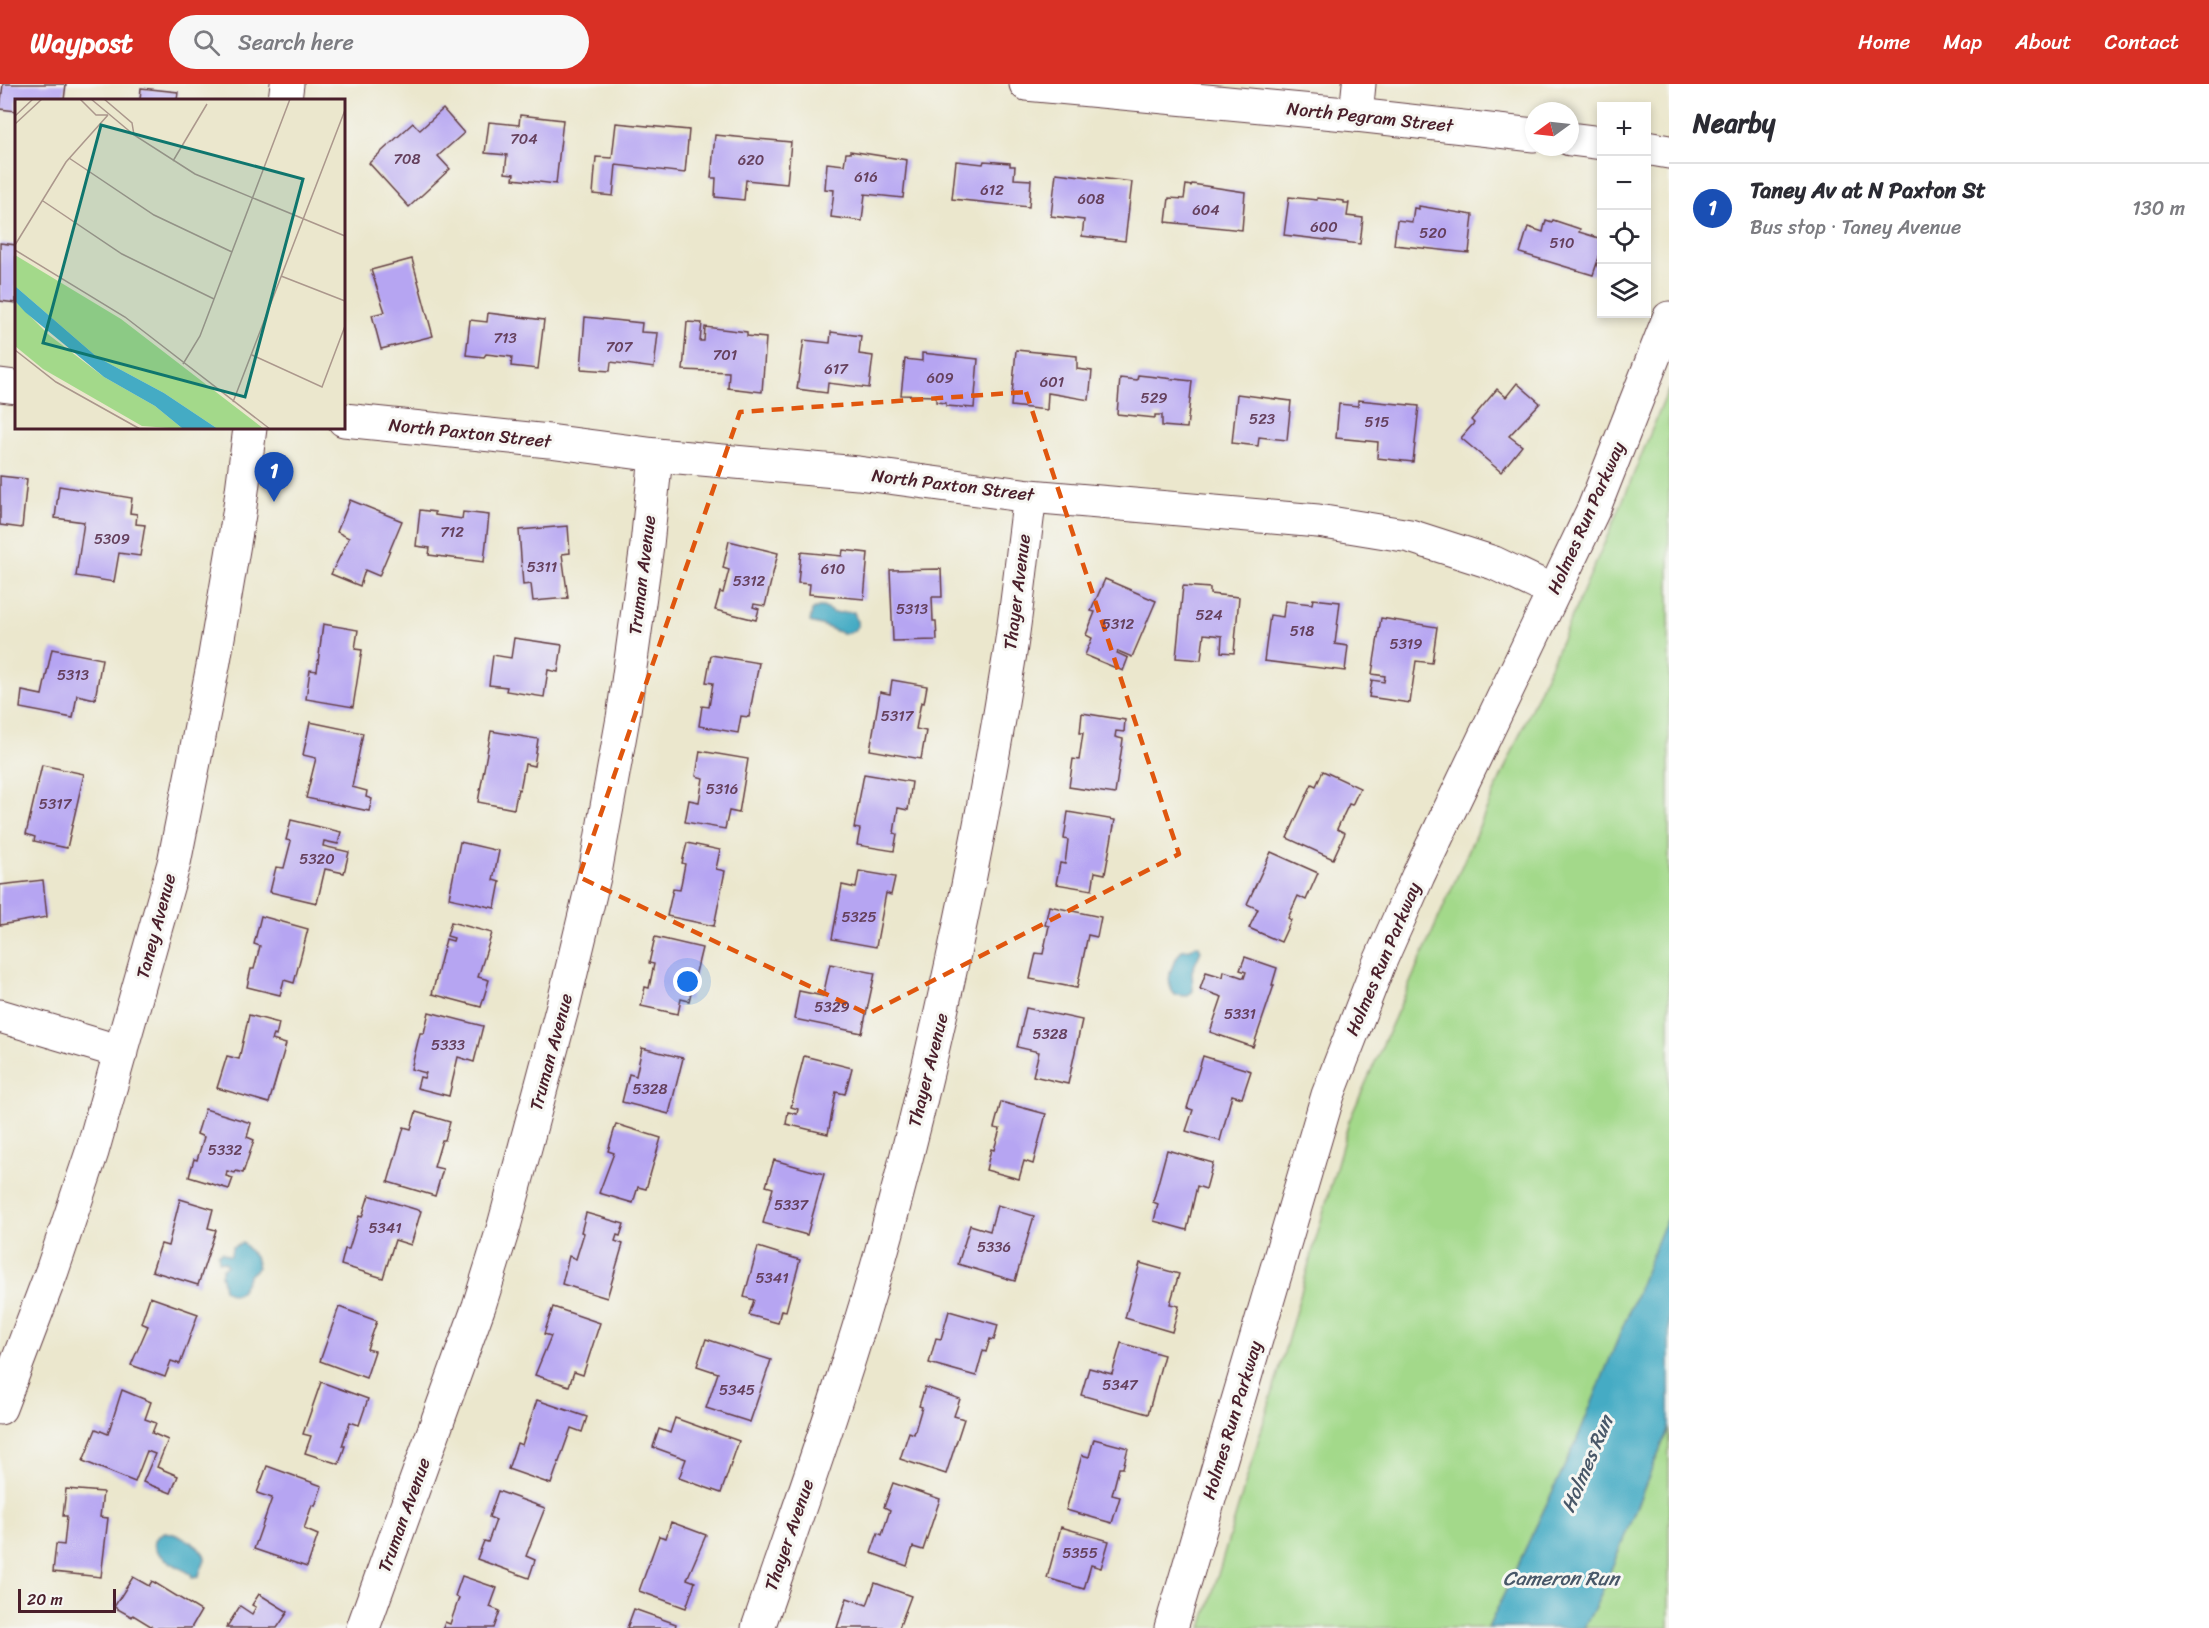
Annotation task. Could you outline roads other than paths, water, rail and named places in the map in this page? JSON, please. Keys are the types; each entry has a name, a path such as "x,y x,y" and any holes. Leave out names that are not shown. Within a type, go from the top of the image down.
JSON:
{"street":[{"path":"285,99 287,84"},
{"name":"North Pegram Street","path":"1026,84 1357,100 1525,133"},
{"path":"1579,140 1597,142"},
{"path":"1651,149 1669,152"},
{"name":"Holmes Run Parkway","path":"1171,1628 1321,1117 1347,1043 1418,876 1594,508 1669,318"},
{"path":"0,386 15,387"},
{"name":"North Paxton Street","path":"345,420 549,441 657,455 858,473 1030,496 1318,521 1410,536 1494,563 1553,591"},
{"name":"Taney Avenue","path":"0,1408 6,1379 52,1271 92,1152 174,863 214,662 239,514 250,429"},
{"name":"Truman Avenue","path":"363,1628 479,1306 504,1226 564,1002 595,873 623,718 657,455"},
{"name":"Thayer Avenue","path":"758,1628 860,1321 886,1235 926,1081 958,941 987,787 1010,651 1030,496"},
{"path":"0,1016 122,1052"}],"water":[{"path":"818,607 834,613 854,612 858,625 855,630 847,633 810,622 812,611"},
{"path":"1196,945 1201,951 1192,971 1193,991 1188,996 1175,995 1171,990 1169,978 1172,967 1182,950 1191,949"},
{"name":"Cameron Run","path":"1669,1213 1669,1427 1599,1599 1584,1628 1488,1628 1576,1442"},
{"path":"243,1243 255,1257 258,1267 249,1276 242,1289 237,1294 233,1294 224,1289 221,1274 223,1268 227,1266 225,1262 219,1261 218,1254 222,1252 229,1256 232,1247"},
{"path":"165,1532 189,1541 200,1549 205,1561 199,1577 192,1578 191,1574 156,1550 154,1544 157,1538"}],"place":[{"name":"Taney Av at N Paxton St","path":"274,502"}],"water label":[{"name":"Holmes Run","path":"1587,1464"}]}
